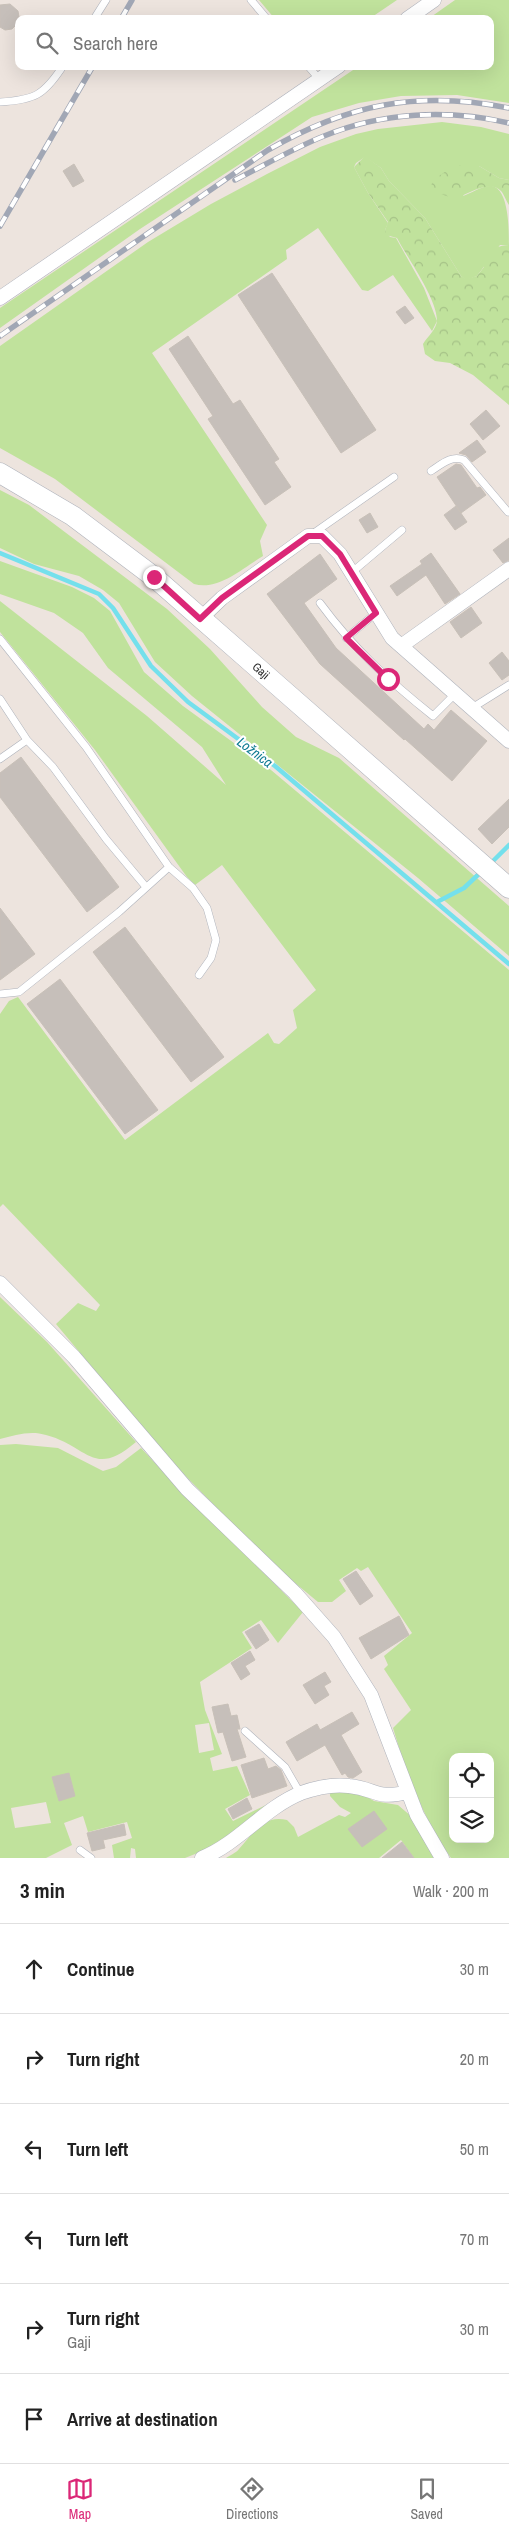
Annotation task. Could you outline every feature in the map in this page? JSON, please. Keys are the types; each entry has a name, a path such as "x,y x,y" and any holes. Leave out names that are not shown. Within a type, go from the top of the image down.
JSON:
{"street":[{"path":"412,15 428,2"},
{"path":"0,298 334,70"},
{"name":"Gaji","path":"0,473 48,500 114,545 509,888"},
{"path":"200,619 222,598 308,536 322,536 330,543 352,573 392,638 509,740"},
{"path":"401,646 509,569"},
{"path":"0,1283 74,1357 187,1488 296,1593 334,1637 371,1695 417,1815 442,1858"},
{"path":"202,1858 223,1847 269,1812 300,1794 337,1785 360,1788 377,1795 392,1796 408,1792"}],"lane":[{"path":"97,15 106,0"},
{"path":"252,0 265,15"},
{"path":"0,102 30,98 49,88 60,70"},
{"path":"311,70 320,80"},
{"path":"430,471 447,460 457,457 464,460 509,512"},
{"path":"308,536 394,477"},
{"path":"352,573 402,530"},
{"path":"320,603 346,638 388,679 433,716 455,694"},
{"path":"346,638 376,613"},
{"path":"0,640 86,747 169,867 193,888 207,908 216,940 211,958 199,975"},
{"path":"472,708 509,685"},
{"path":"0,699 27,740 52,767 106,839 146,887"},
{"path":"0,759 27,740"},
{"path":"0,994 19,992 120,912 169,867"},
{"path":"245,1731 285,1767 300,1794"},
{"path":"80,1850 91,1858"}],"green space":[{"path":"259,0 397,0 375,15 272,15"},
{"path":"455,0 509,0 509,103 457,95 401,96 359,103 312,117 140,229 0,328 0,308 353,70 494,70 494,15 434,15"},
{"path":"442,122 481,127 509,134 509,180 499,178 479,166 463,196 481,188 492,186 502,194 507,211 509,245 500,245 477,276 466,280 461,276 425,218 389,181 381,168 365,157 356,163 354,167 368,193 388,223 385,230 390,237 396,238 424,288 437,321 432,331 393,275 368,291 362,290 318,228 286,250 287,259 152,353 267,525 260,541 263,556 221,581 203,585 194,584 55,479 0,448 0,346 148,242 211,204 320,147 356,134 378,129"},
{"path":"365,156 381,168 389,181 425,218 461,276 466,279 477,276 484,267 482,261 487,254 497,247 509,245 509,405 473,375 450,363 435,361 425,354 423,344 437,323 432,300 397,238 386,235 385,230 388,222 368,193 354,167"},
{"path":"455,165 479,166 499,178 509,180 509,205 501,191 491,186 478,189 455,199 435,192 431,186 433,180"},
{"path":"0,490 29,505 167,609 210,649 262,707 296,737 339,758 509,906 509,956 418,878 192,696 155,662 119,603 103,590 79,576 34,564 0,548"},
{"path":"0,561 72,587 94,598 110,611 144,672 183,706 271,770 509,970 509,1858 451,1858 424,1812 404,1763 393,1728 411,1710 384,1669 388,1665 384,1656 412,1633 368,1567 361,1571 357,1568 339,1580 346,1591 332,1602 318,1602 271,1563 166,1456 56,1324 78,1303 96,1311 100,1305 3,1204 0,1207 0,1014 9,1001 18,997 125,1140 268,1033 274,1043 279,1044 297,1028 293,1010 316,990 222,865 195,885 187,877 95,750 0,632 0,601 147,716 226,785 202,747 108,668 83,633 54,613 0,594"},
{"path":"0,1297 47,1342 136,1442 122,1453 110,1458 100,1459 46,1435 35,1433 23,1434 0,1439"},
{"path":"16,1444 58,1448 103,1471 116,1467 141,1448 181,1491 303,1612 278,1643 261,1620 242,1632 252,1648 200,1682 205,1710 222,1754 210,1758 213,1771 237,1766 250,1795 225,1809 233,1821 266,1805 268,1807 220,1844 185,1858 136,1858 135,1849 131,1848 130,1858 114,1858 112,1845 132,1838 127,1822 88,1832 83,1816 64,1823 72,1845 46,1858 0,1858 0,1445","holes":["209,1723 214,1750 199,1753 195,1725","46,1802 51,1823 15,1828 11,1808"]},
{"path":"330,1792 359,1792 374,1801 398,1805 412,1817 435,1858 414,1858 401,1840 379,1858 226,1858 238,1850 259,1827 271,1820 287,1820 294,1827 298,1837 339,1815 345,1817 351,1813 340,1807 330,1796"}],"building":[{"path":"10,4 18,11 19,15 15,15 15,26 12,29 5,30 0,27 0,5"},
{"path":"74,164 84,181 73,187 63,171"},
{"path":"272,273 376,430 341,453 238,295"},
{"path":"405,306 414,318 405,324 396,312"},
{"path":"188,336 233,404 240,400 279,459 274,462 291,487 265,505 208,419 213,416 169,349"},
{"path":"486,410 500,426 483,440 470,424"},
{"path":"477,440 486,452 472,462 466,455 459,453"},
{"path":"456,464 461,465 477,488 480,487 486,495 461,513 437,477"},
{"path":"456,506 467,522 455,530 444,515"},
{"path":"370,513 378,527 367,533 359,520"},
{"path":"509,538 509,560 503,563 493,550"},
{"path":"431,553 460,594 445,604 426,575 397,596 390,586 422,564 420,561"},
{"path":"320,554 337,579 304,603 336,648 424,729 428,724 434,730 451,710 487,741 452,781 320,664 267,594"},
{"path":"471,607 482,623 461,638 450,622"},
{"path":"502,652 509,661 509,675 502,680 489,663"},
{"path":"21,757 119,887 87,912 0,797 0,773"},
{"path":"509,799 509,827 492,844 478,829"},
{"path":"0,908 35,954 0,980"},
{"path":"125,927 224,1057 191,1082 93,952"},
{"path":"60,979 158,1110 125,1134 27,1004"},
{"path":"356,1571 373,1596 360,1605 343,1579"},
{"path":"399,1616 409,1635 371,1659 359,1638"},
{"path":"259,1624 269,1640 256,1649 245,1632"},
{"path":"250,1651 255,1660 245,1666 250,1674 241,1680 231,1663"},
{"path":"325,1672 331,1682 324,1686 329,1695 315,1704 303,1685"},
{"path":"228,1704 231,1716 237,1715 240,1729 237,1729 246,1757 232,1761 223,1732 218,1733 212,1707"},
{"path":"352,1712 359,1724 341,1735 362,1772 353,1778 348,1777 345,1773 342,1775 325,1745 297,1761 286,1742 317,1724 320,1730"},
{"path":"264,1758 268,1769 276,1766 281,1770 287,1786 252,1798 241,1765"},
{"path":"69,1773 75,1796 59,1801 52,1777"},
{"path":"247,1798 252,1809 233,1819 228,1809"},
{"path":"374,1811 387,1829 362,1847 348,1829"},
{"path":"124,1824 126,1835 103,1840 105,1848 92,1851 87,1833"},
{"path":"402,1842 414,1858 382,1858"}],"waterway":[{"name":"Ložnica","path":"0,553 99,594 113,608 151,666 188,702 275,766 509,964"},
{"path":"489,865 509,845"},
{"path":"437,902 464,888 481,872"}],"railway":[{"path":"123,15 132,0"},
{"path":"0,226 91,70"},
{"path":"0,336 268,150 327,121 384,105 414,101 444,100 509,108"},
{"path":"235,180 324,136 369,122 415,115 439,115 463,116 509,123"}],"route":[{"path":"154,577 200,619 222,598 308,536 322,536 340,554 376,613 346,638 388,679"}]}
